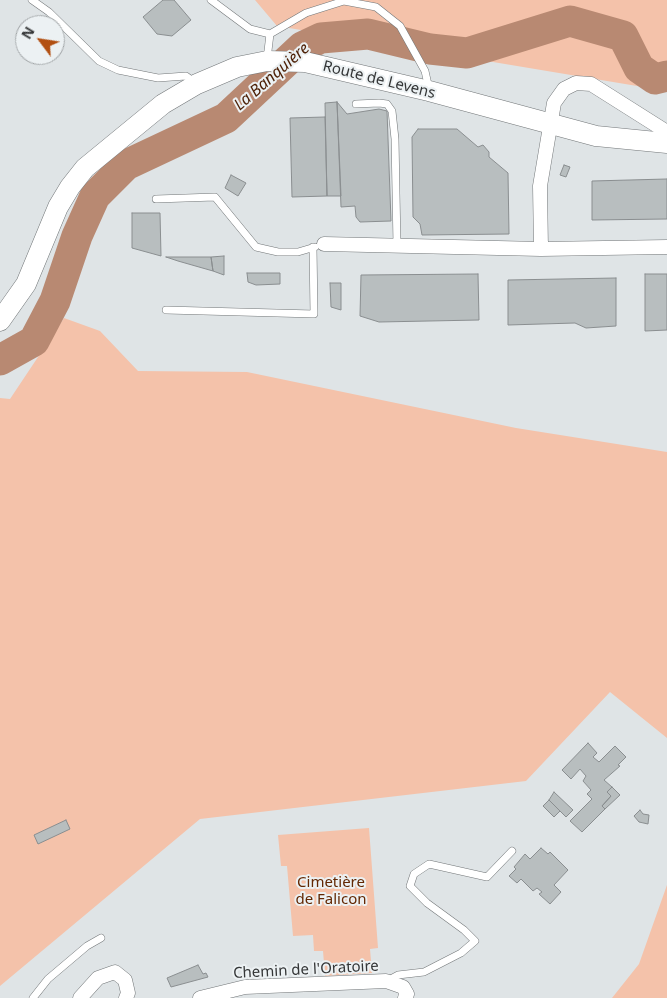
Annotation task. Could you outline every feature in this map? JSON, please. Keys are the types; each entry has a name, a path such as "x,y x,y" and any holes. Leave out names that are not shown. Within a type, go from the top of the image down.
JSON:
{"street":[{"name":"Route de Levens","path":"0,321 26,284 47,229 70,187 85,168 156,110 197,84 237,67 267,61 305,62 430,92 596,136 667,143"},
{"path":"541,249 540,186 550,124 557,97 570,85 584,82 600,89 667,132"},
{"path":"318,246 397,245 541,249 667,247"},
{"path":"80,998 98,978 115,972 125,980 128,993 126,998"},
{"name":"Chemin de l'Oratoire","path":"200,998 245,987 386,982 403,987 407,994 405,998"}],"lane":[{"path":"32,0 49,12 84,48 105,64 118,70 158,78 186,76 197,84"},
{"path":"211,0 250,29 270,34 306,13 344,1 376,7 400,26 425,71 430,92"},
{"path":"267,61 270,34"},
{"path":"356,104 386,104 392,111 395,139 397,245"},
{"path":"156,199 215,197 256,247 278,252 298,252 318,246 314,314 166,310"},
{"path":"386,982 398,975 424,972 461,953 475,941 464,930 427,903 410,886 414,874 429,864 486,877 512,851"},
{"path":"33,998 48,979 88,946 101,938"}],"green space":[{"path":"255,0 667,0 667,91 277,26"},
{"path":"64,318 100,331 138,371 247,372 516,428 667,452 667,738 610,692 526,781 200,819 0,986 0,398 10,399"},
{"name":"Cimetière de Falicon","path":"369,828 378,948 370,949 372,973 325,976 323,951 314,951 313,935 293,936 287,866 281,866 278,835"},
{"path":"667,885 667,998 612,998 639,964"}],"building":[{"path":"163,0 174,0 191,20 172,36 157,34 143,17"},
{"path":"337,102 347,114 379,109 387,111 391,221 360,222 356,217 355,206 341,207"},
{"path":"337,102 341,196 327,196 325,103"},
{"path":"325,117 327,196 292,197 290,118"},
{"path":"418,129 457,129 478,147 483,145 489,152 489,157 508,173 509,234 422,235 420,224 413,217 412,137"},
{"path":"564,165 570,167 566,177 560,175"},
{"path":"231,175 246,183 238,196 225,188"},
{"path":"667,179 667,219 592,220 592,181"},
{"path":"132,213 160,213 161,256 132,248"},
{"path":"224,256 224,275 213,271 211,257"},
{"path":"166,257 211,257 213,271 178,261"},
{"path":"247,273 280,273 280,284 256,285 248,282"},
{"path":"478,274 479,320 379,322 360,316 361,275"},
{"path":"645,274 667,274 667,330 645,331"},
{"path":"616,278 616,326 586,328 575,323 508,325 508,280"},
{"path":"330,283 341,283 341,310 331,307"},
{"path":"588,743 597,753 593,757 599,762 615,746 626,757 618,765 620,766 604,780 612,787 607,792 611,796 602,806 605,809 582,832 570,821 592,799 587,794 591,790 583,781 586,776 580,769 571,779 562,770"},
{"path":"612,787 620,795 605,809 602,806 611,796 607,792"},
{"path":"554,792 573,810 566,817 549,800"},
{"path":"549,800 560,811 554,817 543,806"},
{"path":"640,810 643,814 649,815 648,824 639,822 634,816"},
{"path":"66,820 70,829 38,844 34,835"},
{"path":"541,848 548,854 550,852 568,870 554,885 561,892 550,904 539,894 542,892 537,888 533,891 521,879 517,883 509,876 516,869 514,867 525,854 530,859"},
{"path":"198,965 203,974 206,973 208,977 171,987 167,978"}],"waterway":[{"name":"La Banquière","path":"0,360 34,341 55,301 77,236 95,196 126,165 226,118 302,47 321,38 368,34 430,49 467,53 570,21 623,36 639,68 655,79 667,76"}]}
